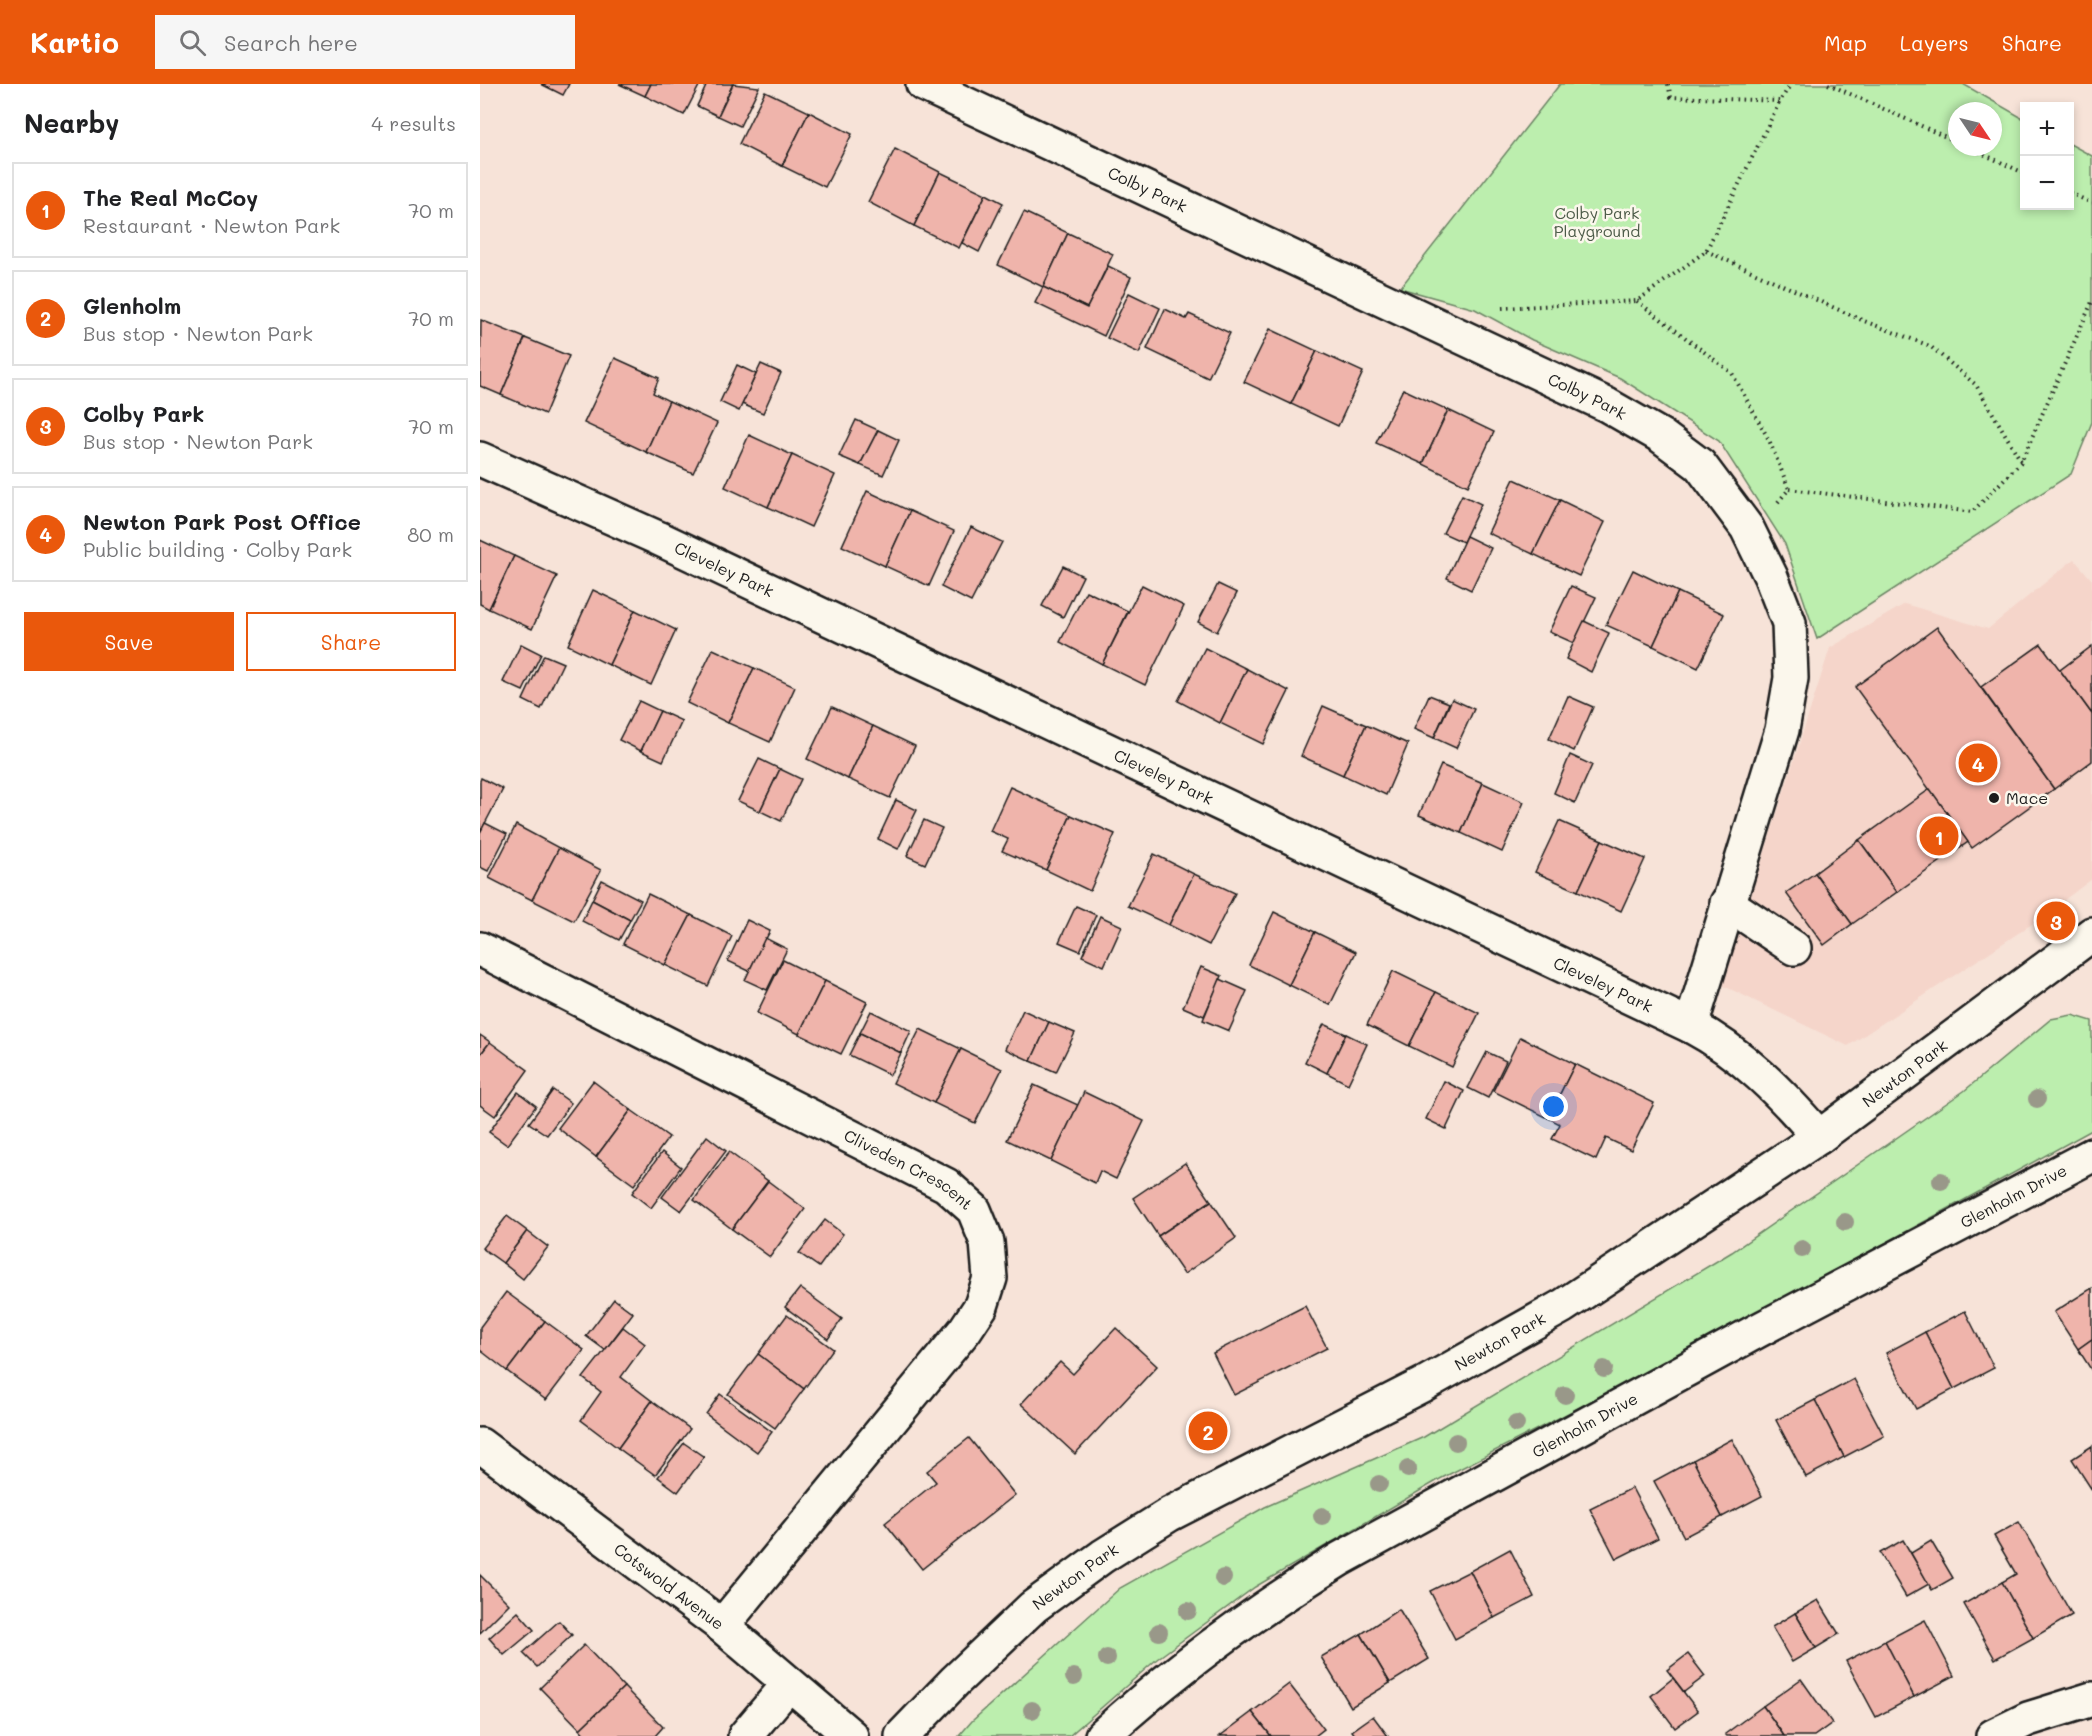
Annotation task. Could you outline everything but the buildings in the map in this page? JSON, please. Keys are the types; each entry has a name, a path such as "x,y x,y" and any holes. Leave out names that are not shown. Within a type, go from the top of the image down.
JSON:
{"street":[{"name":"Colby Park","path":"923,84 1607,405 1661,436 1700,465 1747,528 1771,577 1789,623 1791,678 1782,730 1691,1026"},
{"name":"Cleveley Park","path":"480,459 658,538 1691,1026 1716,1039 1755,1070 1819,1137"},
{"path":"1727,903 1794,948"},
{"name":"Newton Park","path":"902,1736 955,1681 1033,1607 1103,1556 1170,1514 1424,1384 1563,1306 1819,1137 2092,934"},
{"name":"Cliveden Crescent","path":"480,949 946,1185 974,1210 987,1242 990,1278 981,1306 965,1330 722,1626"},
{"name":"Glenholm Drive","path":"1102,1736 1149,1693 1290,1589 1340,1559 1757,1331 2092,1155"},
{"name":"Cotswold Avenue","path":"480,1445 722,1626 851,1736"},
{"path":"745,1736 789,1684"},
{"path":"1994,1736 2028,1719 2092,1699"}],"path":[{"path":"1668,84 1671,98 1780,101"},
{"path":"1461,336 1475,309 1637,301 1706,251 1780,101 1791,84"},
{"path":"1828,84 1948,138"},
{"path":"1988,156 2020,171"},
{"path":"2074,195 2092,203"},
{"path":"1706,251 1864,321 1930,346 1976,385 2021,462"},
{"path":"1637,301 1732,374 1769,440 1789,489"},
{"path":"1789,489 1972,512 2021,462 2092,302"},
{"path":"1747,528 1767,515 1789,489"}],"shaded area":[{"path":"2074,559 2092,580 2092,879 2035,922 1848,1046 1722,985 1830,648 1905,604 1988,629"}],"green space":[{"name":"Colby Park Playground","path":"1560,84 1963,84 1994,102 1948,102 1948,156 2002,156 2002,106 2020,117 2020,210 2074,210 2074,146 2092,156 2092,422 2071,474 1817,639 1785,544 1719,441 1620,378 1532,340 1475,309 1400,288"},
{"path":"2072,1015 2092,1021 2092,1130 1662,1365 1440,1479 1255,1587 1157,1659 1069,1736 959,1736 972,1721 1120,1588 1265,1507 1424,1437 1732,1252 1964,1091 2051,1019"}],"place":[{"name":"Newton Park Post Office","path":"1978,763"},
{"name":"Mace","path":"1994,798"},
{"name":"The Real McCoy","path":"1939,836"},
{"name":"Colby Park","path":"2056,921"},
{"name":"Glenholm","path":"1208,1431"}]}
